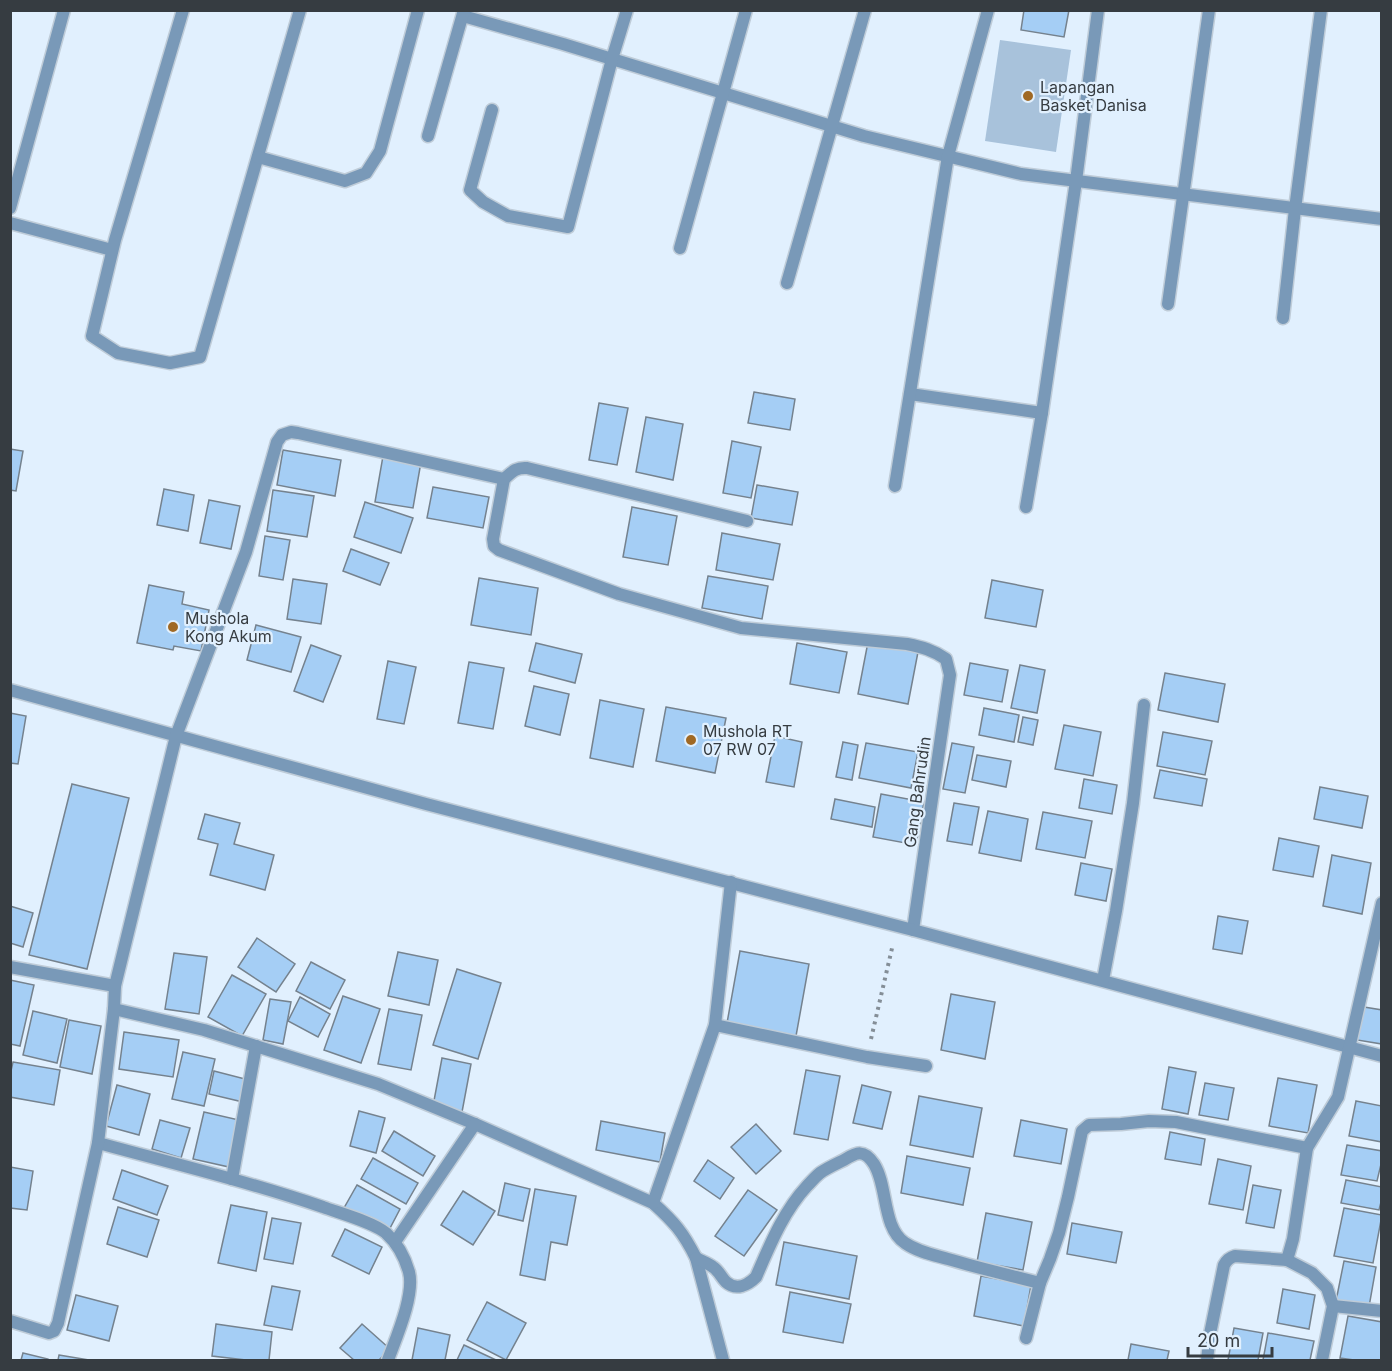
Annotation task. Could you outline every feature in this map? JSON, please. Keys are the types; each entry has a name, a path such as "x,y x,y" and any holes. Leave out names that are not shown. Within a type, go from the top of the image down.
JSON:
{"street":[{"path":"10,208 64,10"},
{"path":"183,10 112,250 92,336 118,352 170,363 200,357 300,10"},
{"path":"258,157 345,181 366,173 380,151 418,10"},
{"path":"492,110 470,189 483,202 508,216 568,227 627,10"},
{"path":"680,248 746,10"},
{"path":"787,283 865,10"},
{"path":"895,486 948,156 988,10"},
{"path":"1026,507 1076,181 1098,10"},
{"path":"1168,304 1209,10"},
{"path":"1283,318 1321,10"},
{"path":"428,136 464,13 864,136 1021,174 1382,219"},
{"path":"10,223 112,250"},
{"path":"910,394 1042,413"},
{"path":"10,1322 42,1332 54,1331 56,1328 98,1143 115,986 176,736 246,552 271,459 282,435 291,432 298,433 504,479 515,469 527,468 747,521"},
{"name":"Gang Bahrudin","path":"504,479 493,538 494,546 499,550 619,594 723,623 741,627 924,647 946,658 950,675 914,930"},
{"path":"10,690 426,804 914,930 1382,1056"},
{"path":"1103,980 1133,803 1144,705"},
{"path":"653,1203 715,1026 731,882"},
{"path":"1287,1260 1293,1239 1307,1148 1338,1097 1382,903"},
{"path":"10,967 115,986"},
{"path":"114,1009 204,1030 378,1084 475,1124 653,1203 674,1222 689,1243 696,1258 723,1360"},
{"path":"715,1026 867,1057 926,1066"},
{"path":"232,1179 256,1046"},
{"path":"1026,1338 1040,1282 1059,1233 1082,1131 1089,1125 1149,1121 1176,1122 1307,1148"},
{"path":"395,1242 475,1124"},
{"path":"98,1143 285,1194 385,1232 395,1242 410,1274 409,1294 388,1360"},
{"path":"696,1258 714,1267 732,1286 740,1287 752,1281 795,1199 820,1173 860,1153 868,1158 879,1175 893,1228 904,1243 920,1251 975,1267 1040,1282"},
{"path":"1207,1360 1224,1265 1229,1258 1235,1256 1287,1260 1312,1273 1327,1288 1333,1306 1322,1360"},
{"path":"1333,1306 1382,1311"}],"path":[{"path":"867,1057 897,926"}],"shaded area":[{"name":"Lapangan Basket Danisa","path":"1000,40 1071,50 1056,152 985,141"}],"building":[{"path":"1024,10 1069,10 1064,37 1021,30"},
{"path":"754,392 795,399 790,430 748,423"},
{"path":"599,403 628,408 617,465 589,460"},
{"path":"646,417 683,424 673,480 636,472"},
{"path":"732,441 761,447 751,498 723,493"},
{"path":"10,449 23,451 16,491 10,490"},
{"path":"283,450 341,460 335,496 277,485"},
{"path":"383,456 421,462 413,508 375,502"},
{"path":"757,485 798,492 792,525 751,518"},
{"path":"433,487 489,497 483,528 427,518"},
{"path":"164,489 194,495 188,531 157,525"},
{"path":"273,490 314,496 307,537 267,531"},
{"path":"209,500 240,506 231,549 200,543"},
{"path":"365,502 413,518 401,553 354,537"},
{"path":"632,507 677,516 668,565 623,557"},
{"path":"722,533 780,544 773,580 716,570"},
{"path":"265,536 290,540 283,580 259,576"},
{"path":"351,549 389,563 380,585 343,571"},
{"path":"708,576 768,586 762,619 702,608"},
{"path":"479,578 538,588 531,635 471,625"},
{"path":"293,579 327,584 321,624 287,619"},
{"path":"992,580 1043,590 1036,627 985,618"},
{"name":"Mushola Kong Akum","path":"149,585 184,592 182,604 209,610 201,651 174,646 173,650 137,643"},
{"path":"256,625 301,637 291,672 247,660"},
{"path":"868,642 918,652 908,704 858,694"},
{"path":"536,643 582,654 575,683 529,671"},
{"path":"797,643 847,652 839,693 790,684"},
{"path":"311,645 341,656 323,702 294,691"},
{"path":"388,661 416,667 404,724 377,719"},
{"path":"469,662 504,668 493,729 458,723"},
{"path":"970,663 1008,670 1002,702 964,695"},
{"path":"1020,665 1045,670 1037,713 1011,708"},
{"path":"1165,673 1225,684 1218,722 1158,710"},
{"path":"534,686 569,694 560,735 525,726"},
{"path":"600,700 644,709 633,767 590,758"},
{"name":"Mushola RT 07 RW 07","path":"666,707 726,718 715,773 656,761"},
{"path":"984,708 1019,715 1014,742 979,735"},
{"path":"10,713 26,716 18,764 10,763"},
{"path":"1023,717 1038,720 1033,745 1018,742"},
{"path":"1064,725 1101,732 1093,776 1055,769"},
{"path":"1163,732 1212,741 1205,775 1157,766"},
{"path":"775,736 802,742 794,787 766,782"},
{"path":"843,742 858,745 852,780 836,777"},
{"path":"866,743 918,752 911,788 859,778"},
{"path":"952,743 974,747 965,793 943,789"},
{"path":"977,755 1011,761 1006,787 972,780"},
{"path":"1160,770 1207,779 1202,806 1154,798"},
{"path":"1084,779 1117,785 1112,814 1079,808"},
{"path":"72,784 129,798 87,969 29,955"},
{"path":"1320,787 1368,796 1362,828 1314,819"},
{"path":"881,794 924,802 916,845 873,837"},
{"path":"835,799 875,807 872,827 831,819"},
{"path":"954,803 979,807 972,845 947,841"},
{"path":"988,811 1028,819 1021,861 979,853"},
{"path":"1043,812 1092,821 1085,858 1036,849"},
{"path":"205,814 240,823 234,844 274,855 265,890 210,875 218,844 198,839"},
{"path":"1279,838 1319,846 1313,877 1273,870"},
{"path":"1332,855 1371,863 1362,914 1323,906"},
{"path":"1081,863 1112,869 1106,901 1075,895"},
{"path":"10,906 33,913 23,947 10,943"},
{"path":"1218,916 1248,921 1242,954 1213,949"},
{"path":"257,938 295,964 276,992 238,967"},
{"path":"740,951 809,964 796,1036 727,1023"},
{"path":"398,952 438,960 429,1005 388,996"},
{"path":"174,953 207,957 199,1014 165,1009"},
{"path":"311,962 345,980 330,1009 296,991"},
{"path":"457,969 501,983 478,1059 433,1045"},
{"path":"232,975 266,994 242,1036 208,1017"},
{"path":"10,980 34,985 20,1046 10,1044"},
{"path":"951,994 995,1002 985,1059 941,1050"},
{"path":"343,996 380,1009 361,1063 324,1050"},
{"path":"300,997 330,1014 318,1037 288,1021"},
{"path":"270,999 291,1002 283,1044 263,1040"},
{"path":"1364,1007 1382,1010 1382,1044 1357,1040"},
{"path":"389,1009 422,1015 411,1070 378,1064"},
{"path":"33,1011 67,1019 57,1063 23,1055"},
{"path":"69,1020 101,1026 92,1074 60,1067"},
{"path":"124,1032 179,1040 173,1077 119,1069"},
{"path":"183,1052 215,1059 204,1106 172,1099"},
{"path":"442,1058 471,1064 462,1112 433,1106"},
{"path":"13,1062 60,1070 54,1105 10,1097 10,1075"},
{"path":"1169,1067 1196,1072 1188,1114 1162,1109"},
{"path":"806,1070 840,1076 828,1140 794,1134"},
{"path":"214,1071 249,1080 243,1102 209,1094"},
{"path":"1278,1078 1317,1085 1308,1133 1269,1126"},
{"path":"1205,1083 1234,1088 1228,1120 1199,1115"},
{"path":"117,1085 150,1094 139,1135 106,1126"},
{"path":"862,1085 891,1092 882,1129 853,1123"},
{"path":"919,1096 982,1108 973,1157 910,1145"},
{"path":"1356,1101 1382,1106 1382,1142 1349,1136"},
{"path":"359,1111 385,1118 376,1153 350,1146"},
{"path":"204,1112 239,1120 229,1167 193,1159"},
{"path":"160,1120 190,1128 181,1158 152,1149"},
{"path":"1021,1120 1067,1129 1061,1164 1014,1156"},
{"path":"601,1121 665,1133 660,1162 596,1150"},
{"path":"756,1124 781,1151 756,1174 731,1147"},
{"path":"394,1131 435,1156 423,1176 382,1151"},
{"path":"1170,1132 1205,1139 1201,1165 1165,1159"},
{"path":"1347,1145 1382,1151 1377,1181 1341,1175"},
{"path":"907,1156 970,1168 963,1205 901,1193"},
{"path":"373,1158 418,1183 406,1204 361,1179"},
{"path":"1218,1159 1251,1166 1243,1210 1209,1204"},
{"path":"708,1160 734,1178 720,1199 694,1181"},
{"path":"10,1167 33,1171 27,1210 10,1208"},
{"path":"122,1170 168,1186 157,1215 113,1199"},
{"path":"1346,1180 1382,1187 1379,1210 1341,1203"},
{"path":"505,1183 530,1189 523,1221 498,1215"},
{"path":"357,1185 400,1209 388,1232 344,1208"},
{"path":"1253,1185 1281,1190 1274,1228 1246,1223"},
{"path":"535,1189 576,1196 567,1245 551,1242 545,1280 520,1275"},
{"path":"748,1190 777,1210 744,1256 715,1236"},
{"path":"463,1191 495,1211 473,1245 441,1225"},
{"path":"231,1205 267,1212 256,1271 218,1263"},
{"path":"118,1207 159,1220 147,1257 107,1244"},
{"path":"1344,1208 1382,1215 1373,1263 1334,1256"},
{"path":"986,1213 1032,1222 1023,1270 977,1262"},
{"path":"272,1218 301,1223 293,1264 264,1259"},
{"path":"1072,1223 1122,1232 1116,1263 1067,1254"},
{"path":"345,1229 382,1247 369,1274 332,1256"},
{"path":"784,1242 857,1256 849,1299 776,1285"},
{"path":"1344,1261 1376,1267 1369,1307 1336,1301"},
{"path":"981,1276 1031,1285 1024,1326 974,1316"},
{"path":"272,1286 300,1291 292,1330 264,1325"},
{"path":"1283,1289 1315,1295 1309,1329 1277,1323"},
{"path":"790,1292 851,1304 843,1343 783,1332"},
{"path":"76,1295 118,1306 109,1341 67,1330"},
{"path":"487,1302 526,1323 506,1360 467,1340"},
{"path":"1348,1316 1382,1322 1382,1360 1340,1358"},
{"path":"216,1324 272,1332 269,1360 212,1356"},
{"path":"362,1324 390,1349 379,1360 354,1360 340,1348"},
{"path":"418,1328 450,1335 445,1360 412,1360"},
{"path":"1234,1328 1263,1333 1258,1360 1228,1360"},
{"path":"1268,1333 1314,1341 1310,1360 1263,1360"},
{"path":"1131,1344 1169,1351 1167,1360 1128,1360"},
{"path":"464,1345 496,1360 457,1360"},
{"path":"23,1353 48,1359 48,1360 21,1360"},
{"path":"59,1355 89,1360 58,1360"}],"place":[{"name":"Lapangan Basket Danisa","path":"1028,96"},
{"name":"Mushola Kong Akum","path":"173,627"},
{"name":"Mushola RT 07 RW 07","path":"691,740"}]}
